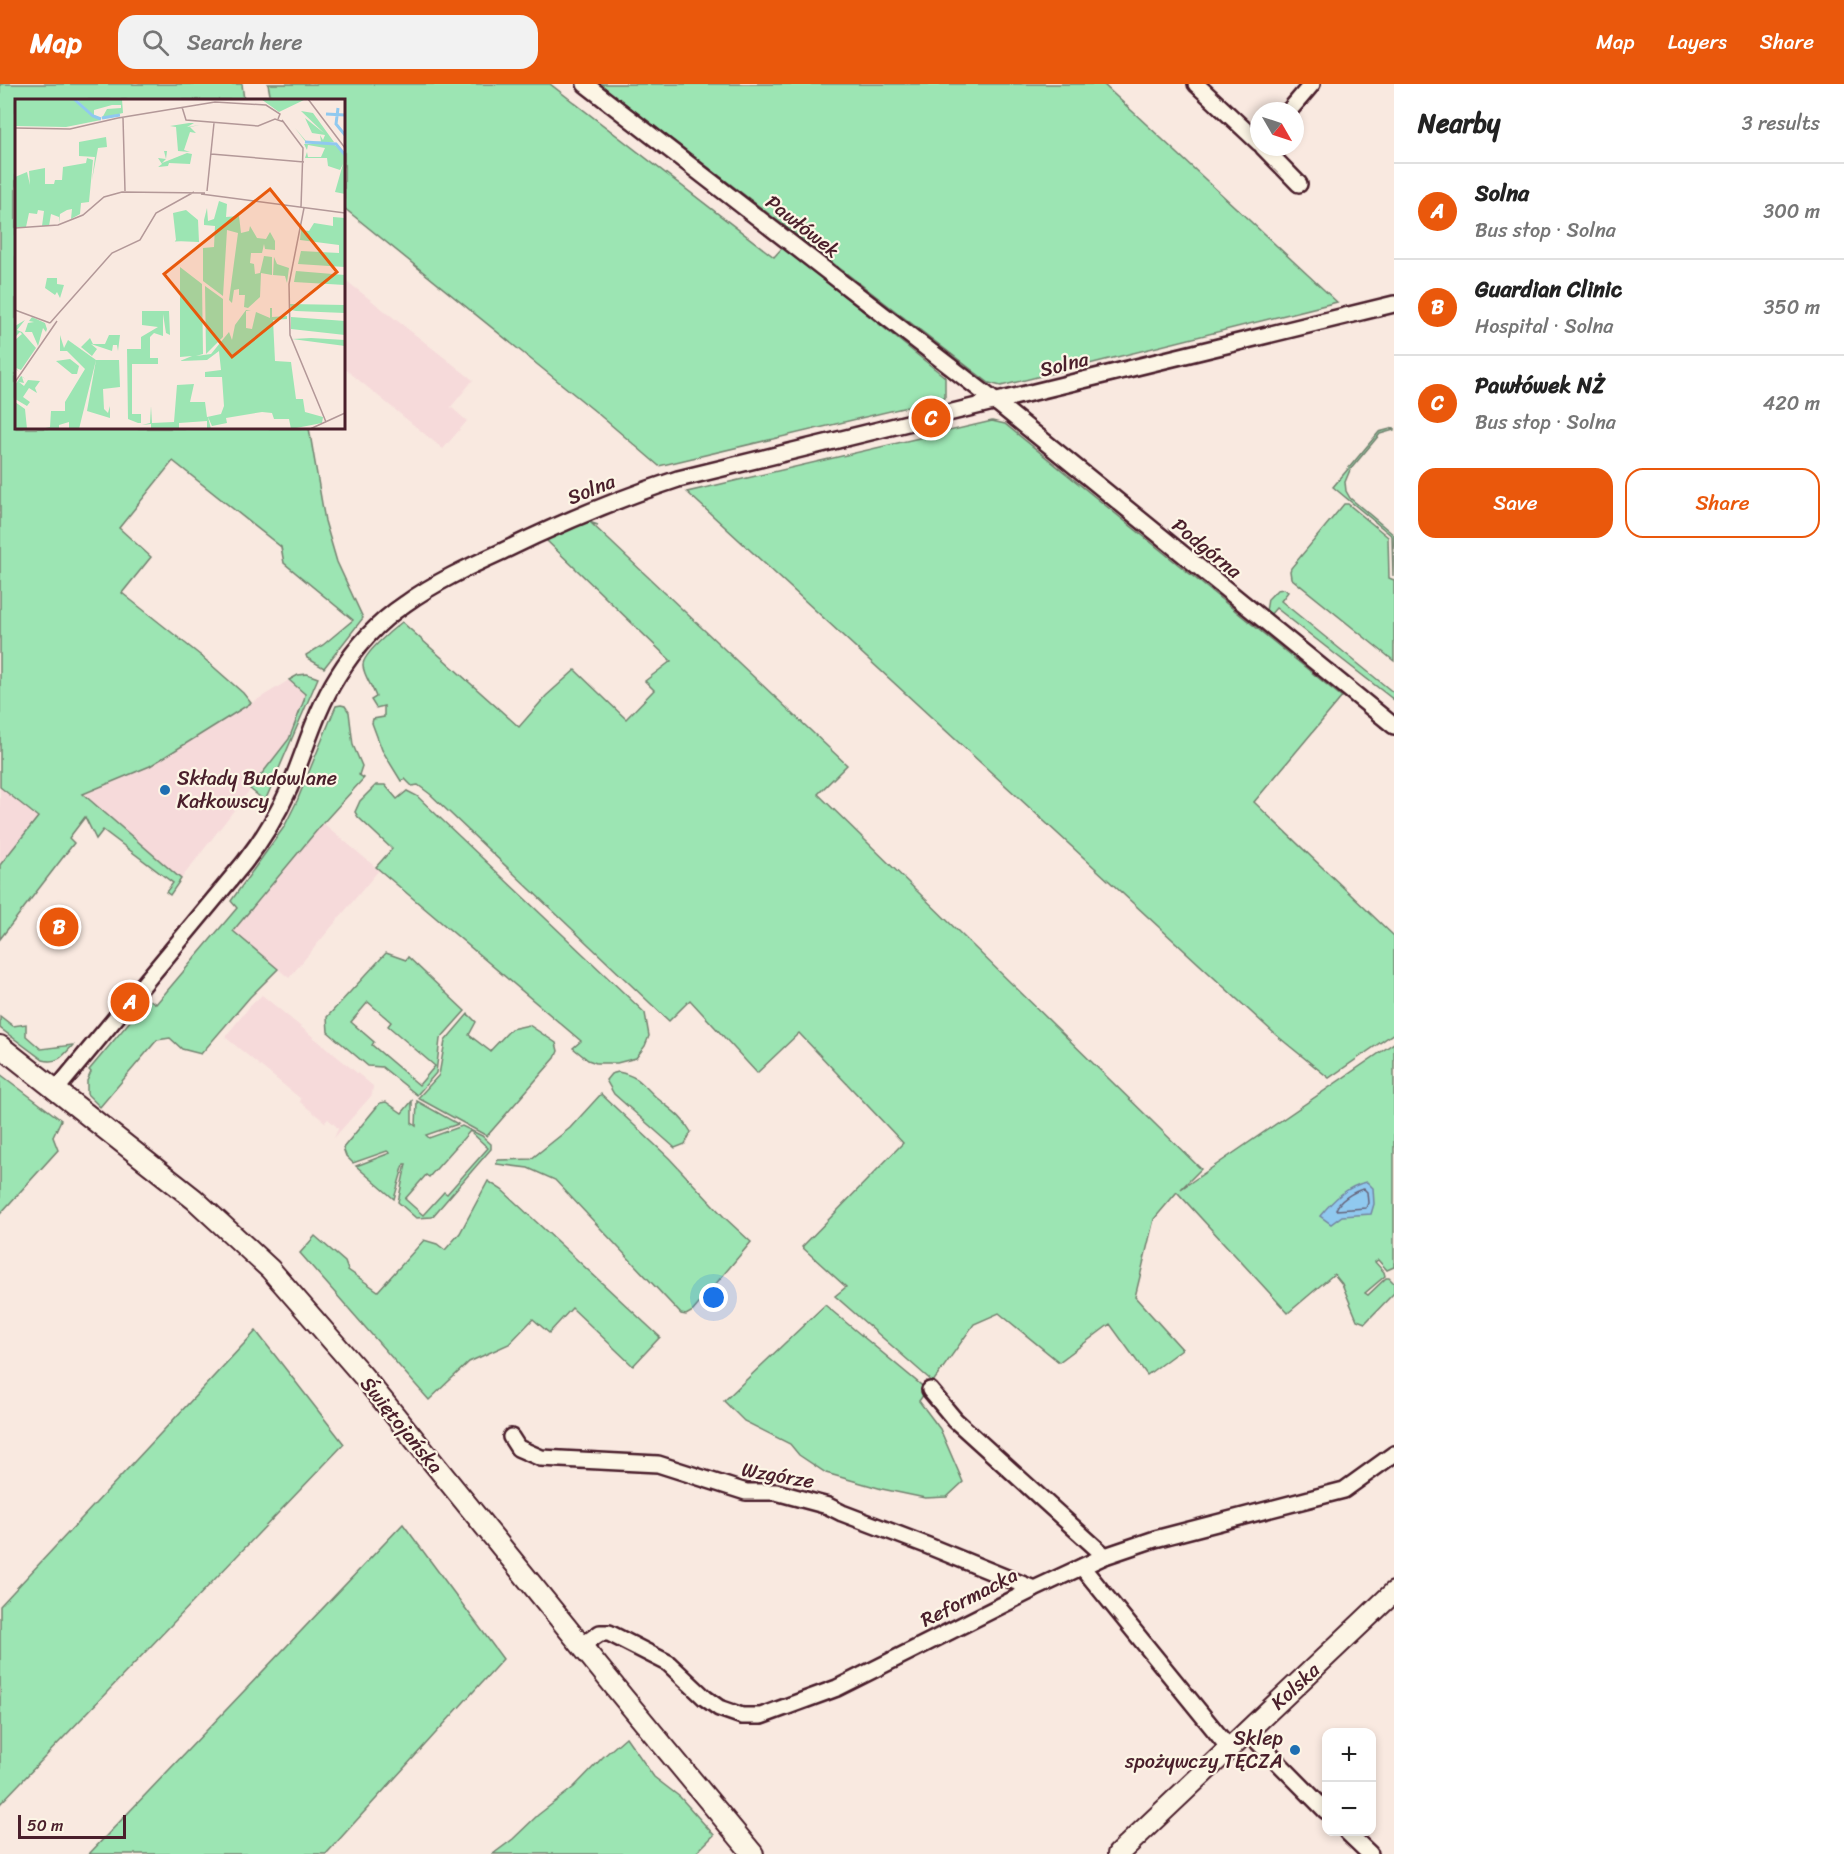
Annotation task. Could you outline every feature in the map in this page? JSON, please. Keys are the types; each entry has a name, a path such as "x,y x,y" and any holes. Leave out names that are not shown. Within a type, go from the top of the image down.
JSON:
{"street":[{"name":"Pawłówek","path":"585,84 996,402"},
{"path":"1196,84 1250,135"},
{"path":"1297,102 1312,84"},
{"path":"1272,156 1299,184"},
{"name":"Solna","path":"56,1090 263,838 289,788 322,706 337,678 370,634 404,604 459,572 553,527 657,486 1394,304"},
{"name":"Podgórna","path":"996,402 1394,726"},
{"name":"Świętojańska","path":"0,1046 194,1199 270,1269 369,1383 581,1646 753,1854"},
{"path":"930,1390 955,1420 1105,1556"},
{"name":"Wzgórze","path":"511,1437 518,1448 541,1458 658,1464 746,1492 776,1492 828,1506 842,1514 1034,1588"},
{"name":"Reformacka","path":"581,1646 600,1633 609,1633 668,1663 719,1708 742,1716 761,1716 837,1688 1034,1588 1105,1556 1155,1539 1344,1490 1394,1454"},
{"path":"1082,1567 1229,1748"},
{"name":"Kolska","path":"1118,1854 1394,1592"},
{"path":"1247,1731 1322,1807"},
{"path":"1351,1836 1370,1854"}],"shaded area":[{"path":"345,280 473,380 451,407 467,421 443,449 345,369"},
{"path":"289,680 305,694 289,739 181,879 83,795 150,766"},
{"path":"0,787 39,817 0,865"},
{"path":"323,823 379,870 289,978 233,932"},
{"path":"262,995 373,1086 372,1095 334,1138 338,1129 335,1125 328,1119 325,1122 300,1102 301,1099 225,1037"}],"green space":[{"path":"0,84 242,84 244,99 15,99 15,429 309,429 325,521 337,562 363,618 324,668 307,658 306,655 323,645 353,620 284,563 281,547 173,461 119,528 151,557 122,593 200,655 251,703 150,766 83,794 181,879 170,895 166,892 173,883 103,830 96,839 85,817 69,838 74,843 0,939 0,865 38,817 0,787"},
{"path":"268,84 550,84 774,257 783,247 945,377 945,398 659,466 596,412 345,209 345,99 271,99"},
{"path":"600,84 1103,84 1337,302 1001,386 989,383"},
{"path":"992,421 1005,424 1342,697 1254,802 1394,936 1394,1033 1329,1078 1276,1035 687,492"},
{"path":"1394,428 1394,430 1380,434 1350,470 1345,482 1350,498 1394,535 1393,576 1392,536 1333,487 1379,432"},
{"path":"1344,504 1348,504 1388,537 1389,578 1394,580 1394,661 1291,578 1291,568"},
{"path":"586,521 598,525 592,524 847,765 818,794 1201,1169 1181,1189 1394,1043 1394,1267 1387,1270 1378,1260 1375,1262 1385,1276 1365,1293 1368,1295 1386,1278 1389,1278 1394,1283 1394,1293 1365,1323 1357,1320 1342,1284 1334,1274 1288,1313 1177,1192 1154,1219 1135,1297 1182,1349 1147,1375 1110,1324 1059,1362 999,1313 974,1324 933,1382 835,1296 846,1287 802,1247 903,1143 799,1033 757,1073 690,1000 669,1021 430,794 418,785 412,786 405,779 401,781 382,750 372,723 373,719 384,717 384,706 376,708 371,700 376,697 365,673 364,660 379,642 402,622 519,727 546,696 575,670 626,719 654,690 645,681 671,661 546,540"},
{"path":"1284,589 1288,592 1281,601 1394,693 1394,700 1276,608 1269,616 1266,611 1268,599 1277,590"},
{"path":"307,674 318,678 265,801 250,789 289,739 304,700 305,694 289,680 298,675"},
{"path":"336,706 345,706 349,712 353,745 362,766 359,775 364,778 323,823 233,931 278,969 250,997 201,1054 182,1049 170,1038 157,1040 100,1107 87,1094 87,1081 91,1072 89,1070 147,1001 150,1000 156,1004 237,908 231,901 284,827"},
{"path":"376,785 385,785 397,799 407,791 417,796 645,1013 649,1036 636,1058 617,1063 596,1063 588,1060 573,1048 581,1041 376,867 392,849 355,812 360,801"},
{"path":"386,953 406,960 408,957 465,1011 440,1039 436,1073 417,1095 382,1067 368,1066 328,1032 327,1017","holes":["368,1002 391,1022 388,1026 435,1066 419,1085 372,1045 374,1042 351,1022"]},
{"path":"468,1014 476,1022 469,1035 490,1051 511,1029 529,1025 556,1043 558,1051 555,1058 487,1136 418,1098 439,1075 445,1041"},
{"path":"0,1016 13,1026 26,1024 26,1036 41,1049 73,1045 57,1060 43,1060 0,1028"},
{"path":"618,1072 636,1079 680,1117 691,1132 685,1144 675,1148 614,1094 606,1080 611,1074"},
{"path":"0,1074 61,1120 53,1137 58,1150 0,1214"},
{"path":"601,1094 669,1158 725,1218 751,1242 693,1311 686,1315 681,1314 555,1180 528,1168 496,1164 498,1160 531,1159 570,1128"},
{"path":"412,1101 412,1123 416,1126 417,1101 458,1124 426,1135 429,1138 462,1126 482,1136 491,1144 491,1149 432,1217 416,1218 398,1202 406,1164 404,1164 394,1199 356,1166 390,1153 387,1151 353,1163 346,1156 343,1148 380,1103 386,1102 402,1113","holes":["470,1131 488,1148 447,1194 444,1192 423,1215 405,1199 426,1175 429,1177"]},
{"path":"488,1181 502,1190 660,1337 633,1366 572,1308 549,1333 533,1319 509,1344 469,1362 429,1400 300,1253 315,1236 345,1262 348,1270 378,1291 424,1240 437,1244 445,1250 460,1233"},
{"path":"825,1305 927,1390 919,1401 940,1429 963,1482 947,1497 925,1498 882,1489 826,1473 799,1455 790,1444 744,1421 724,1401"},
{"path":"256,1331 344,1444 0,1804 0,1606"},
{"path":"403,1524 503,1659 326,1854 89,1854"},
{"path":"626,1737 654,1777 680,1797 714,1835 695,1854 493,1854 574,1787"}],"water":[{"path":"1367,1182 1373,1188 1374,1204 1371,1214 1342,1216 1331,1224 1320,1216 1341,1194"}],"place":[{"name":"Pawłówek NŻ","path":"931,418"},
{"name":"Składy Budowlane Kałkowscy","path":"165,790"},
{"name":"Guardian Clinic","path":"59,927"},
{"name":"Solna","path":"130,1002"},
{"name":"Sklep spożywczy TĘCZA","path":"1295,1750"}]}
